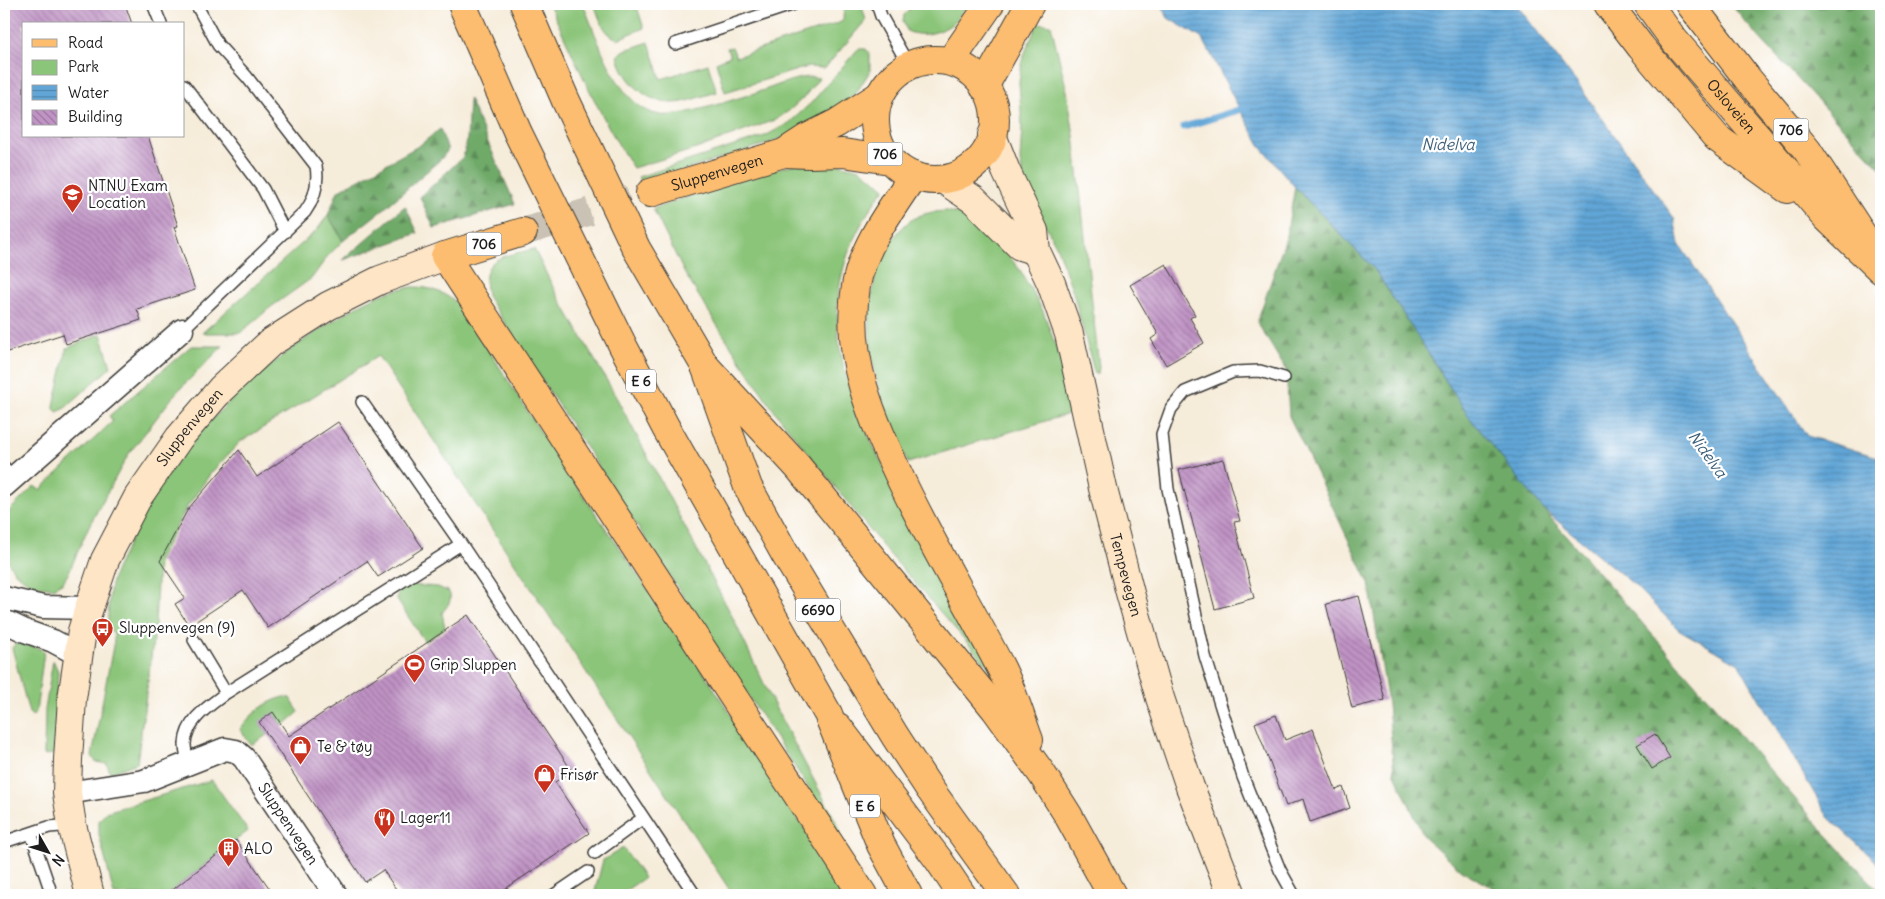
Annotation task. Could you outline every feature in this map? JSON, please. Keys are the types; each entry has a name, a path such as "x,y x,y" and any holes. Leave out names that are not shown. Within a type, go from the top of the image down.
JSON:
{"main road":[{"name":"E 6","path":"462,4 518,133 638,377 828,714 882,845 908,895"},
{"path":"524,4 566,101 636,248 705,366 804,475 996,710 1042,774 1068,815 1109,891"},
{"path":"950,62 990,4"},
{"name":"706","path":"1608,4 1716,138 1826,218"},
{"name":"Osloveien","path":"1648,4 1674,40 1826,218 1881,270"},
{"name":"706","path":"1690,4 1746,78 1807,150 1881,265"},
{"path":"984,86 1027,9"},
{"name":"706","path":"936,60 950,62 964,68 984,86 991,99 994,113 994,128 990,143 972,167 944,180 928,180 913,176 900,169 890,160 877,136 876,108 887,84 909,66 936,60"},
{"name":"Sluppenvegen","path":"650,192 784,153 880,96"},
{"name":"Sluppenvegen","path":"784,153 843,153 890,160"},
{"path":"913,176 878,228 856,284 852,332 863,390 880,435 926,531 1002,668 1042,774"},
{"name":"Sluppenvegen","path":"445,256 523,232"},
{"path":"445,256 863,895"},
{"name":"6690","path":"705,366 748,487 785,554 900,744 929,788 1006,895"},
{"path":"828,714 938,859 962,895"}],"street":[{"name":"Tempevegen","path":"992,135 1006,171 1034,231 1036,251 1050,282 1068,334 1104,493 1160,698 1190,787 1232,895"},
{"path":"944,180 974,200 1020,246 1036,251"},
{"name":"Sluppenvegen","path":"90,895 72,825 67,794 72,698 82,631 89,608 105,560 138,497 179,438 221,390 270,343 328,306 380,280 445,256"},
{"path":"6,478 182,330"},
{"path":"4,598 43,607 89,608"},
{"path":"4,621 53,641 78,655"},
{"name":"Sluppenvegen","path":"67,794 144,781 225,749 236,751 244,758 336,895"}],"lane":[{"path":"153,4 160,22"},
{"path":"182,330 305,212 313,201 318,177 316,166 247,77 218,46 196,4"},
{"path":"450,4 475,36"},
{"path":"675,44 794,4"},
{"path":"877,4 881,16 909,66"},
{"path":"185,86 263,189 285,232"},
{"path":"1284,378 1260,371 1234,372 1186,392 1171,409 1162,434 1168,489 1205,656 1243,777 1280,870 1294,895"},
{"path":"362,402 461,544 695,895"},
{"path":"188,763 185,744 188,730 198,715 226,694 461,544"},
{"path":"194,640 226,694"},
{"path":"594,853 643,818"},
{"path":"4,842 49,827 72,825"},
{"path":"31,833 52,895"},
{"path":"554,895 588,872"}],"green space":[{"path":"549,4 583,4 611,70 621,86 645,110 660,115 682,113 727,102 805,77 819,78 805,96 777,119 699,148 633,168 598,108"},
{"path":"594,4 636,4 644,28 618,39 613,37 602,24"},
{"path":"844,4 861,4 866,20 825,68 807,67 725,92 716,62 730,56 727,48 732,47 736,57 839,23 843,20"},
{"path":"915,4 968,4 957,19 948,27 937,32 918,34 907,31 903,21 904,15"},
{"path":"1732,4 1881,4 1881,169 1745,22"},
{"path":"1038,23 1051,25 1067,91 1074,135 1099,367 1098,374 1095,374 1094,371 1073,292 1056,245 1033,202 1024,180 1020,161 1022,126 1019,82 1023,57"},
{"path":"649,42 661,79 708,64 717,92 678,103 662,102 645,94 624,73 618,55 625,50"},
{"path":"858,49 866,49 870,54 870,71 855,95 814,125 772,142 642,184 638,177 765,136 789,123 811,103"},
{"path":"469,99 515,204 434,228 420,197 463,157 467,140"},
{"path":"440,129 448,150 441,159 385,208 343,241 328,215 338,191 420,145"},
{"path":"834,163 860,169 885,188 858,231 842,273 837,313 841,354 852,394 868,434 888,475 994,673 884,548 772,408 685,274 653,209 730,182 795,164"},
{"path":"1295,187 1375,270 1471,420 1543,509 1881,895 1506,895 1461,870 1424,837 1394,772 1388,705 1369,583 1289,416 1286,370 1257,322 1285,241"},
{"path":"405,206 418,233 343,260"},
{"path":"947,211 969,217 997,241 1020,270 1043,311 1064,369 1072,413 908,463 884,404 873,364 870,343 871,300 880,263 896,235 914,218 928,213"},
{"path":"328,215 343,241 327,257 312,278 271,307 240,333 202,333 317,230"},
{"path":"534,249 555,291 614,393 730,612 778,713 840,832 838,833 487,296 485,283 490,265 503,257"},
{"path":"412,287 427,288 438,292 461,306 543,436 693,656 847,895 733,895 378,356 240,442 211,473 187,507 158,560 155,627 137,763 110,773 107,764 96,762 92,756 114,641 114,634 107,630 112,581 146,509 166,477 213,418 268,367 298,344 359,305 379,295"},
{"path":"101,334 111,367 64,409 57,412 54,406 67,348"},
{"path":"191,346 223,346 175,394 128,455 89,526 63,582 53,588 33,585 23,579 13,570 4,548 4,522 7,513 34,486 40,490 113,421 109,416"},
{"path":"411,585 438,587 449,592 450,595 449,603 442,613 445,628 425,642 397,600 399,592"},
{"path":"17,642 41,649 44,652 36,712 33,716 29,713 12,648"},
{"path":"53,660 58,671 54,754 44,755 45,710"},
{"path":"284,697 290,698 299,712 285,724 251,745 240,729 259,709"},
{"path":"212,780 248,831 166,895 114,895 99,834 99,821 106,812"},
{"path":"623,848 644,878 619,895 594,895 603,860"}],"water":[{"name":"Nidelva","path":"1161,4 1516,4 1576,82 1674,218 1679,244 1807,436 1881,458 1881,866 1828,817 1739,664 1678,629 1633,584 1543,509 1471,420 1375,270 1295,187 1262,148 1203,39 1168,18"}],"building":[{"path":"4,4 125,4 131,22 22,22 22,138 149,138 178,226 174,227 195,290 137,309 141,320 66,344 63,334 4,353"},
{"path":"1166,264 1195,315 1190,318 1204,343 1166,365 1151,339 1158,334 1130,285"},
{"path":"338,422 423,548 378,577 367,561 268,628 243,590 189,626 175,604 185,598 160,561 188,509 239,450 257,477"},
{"path":"1223,459 1240,521 1234,522 1254,598 1215,609 1179,470"},
{"path":"1359,596 1385,700 1352,708 1326,604"},
{"path":"468,615 572,771 555,782 589,833 496,895 400,895 383,870 365,882 259,722 273,712 289,736"},
{"path":"1276,715 1285,740 1313,729 1336,790 1343,787 1350,808 1310,822 1303,799 1286,806 1255,723"},
{"path":"1655,734 1670,758 1652,769 1637,745"},
{"name":"ALO","path":"236,840 274,895 166,895"}],"waterway":[{"path":"1184,127 1248,107"}],"tunnel":[{"path":"523,232 650,193"}],"place":[{"name":"NTNU Exam Location","path":"72,214"},
{"name":"Sluppenvegen (9)","path":"103,647"},
{"name":"Grip Sluppen","path":"414,684"},
{"name":"Te & tøy","path":"301,766"},
{"name":"Frisør","path":"544,794"},
{"name":"Lager11","path":"384,837"},
{"name":"ALO","path":"228,868"}]}
